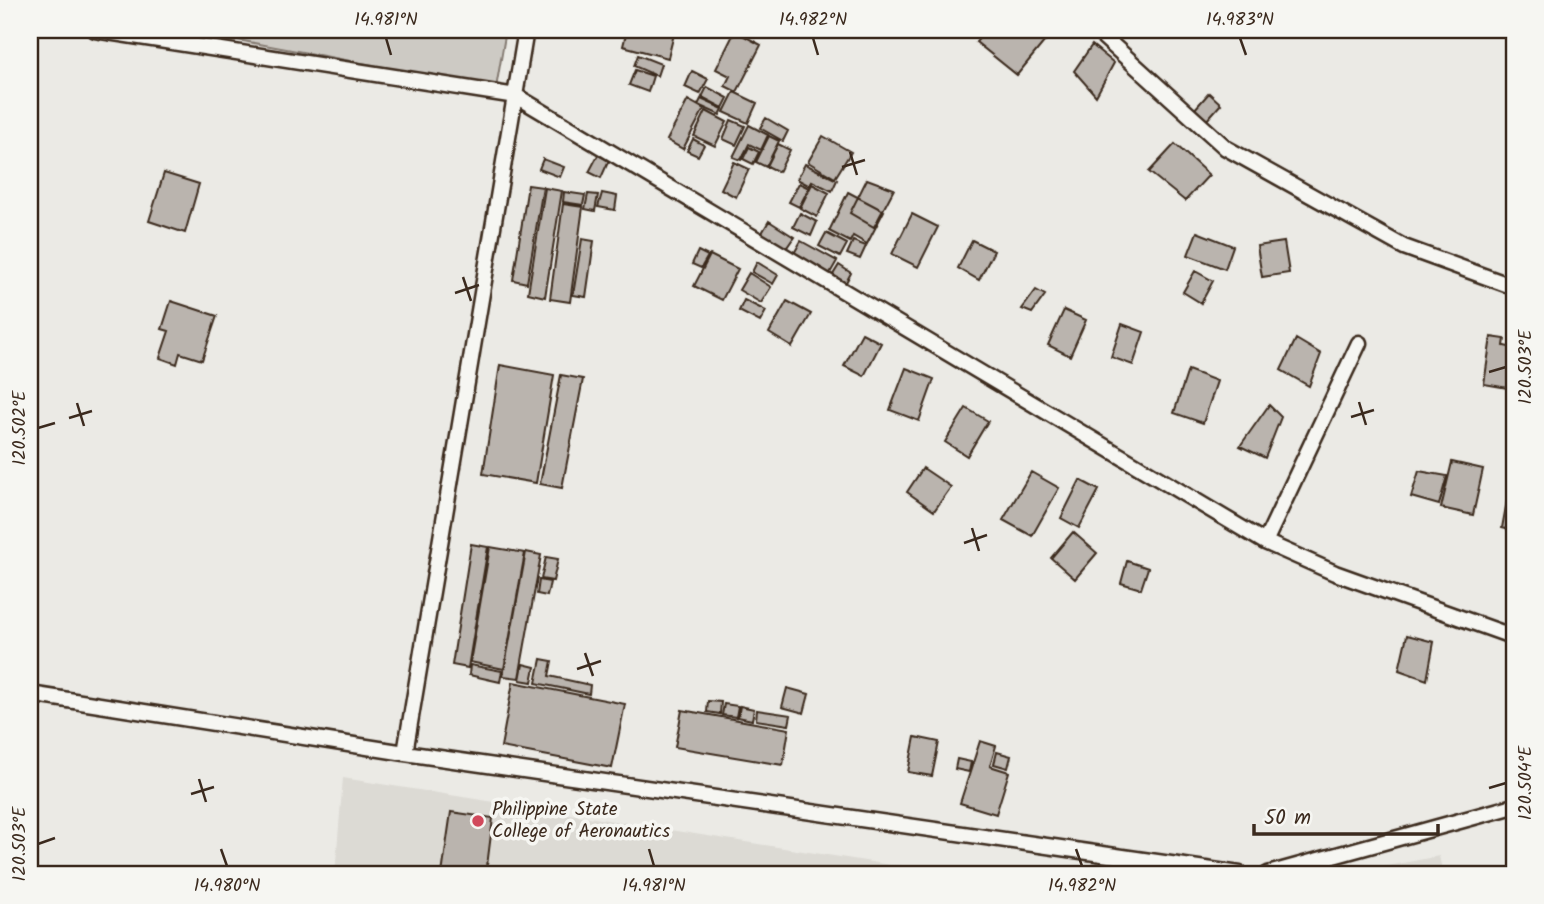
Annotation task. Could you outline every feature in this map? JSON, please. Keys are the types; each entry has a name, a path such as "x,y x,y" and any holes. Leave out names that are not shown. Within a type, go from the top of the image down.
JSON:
{"lane":[{"path":"95,30 516,96 1265,542 1335,573 1514,637"},
{"path":"405,753 526,30"},
{"path":"1096,30 1226,148 1404,247 1514,287"},
{"path":"1265,542 1359,343"},
{"path":"30,694 405,753 1240,874"},
{"path":"1268,874 1514,806"}],"shaded area":[{"path":"184,30 506,30 496,88"},
{"name":"Philippine State College of Aeronautics","path":"343,778 890,865 1004,874 335,874"},
{"path":"1439,856 1443,874 1347,874"}],"building":[{"path":"627,30 675,30 668,58 623,46"},
{"path":"986,30 1003,30 1009,34 1012,30 1054,30 1017,75 976,42"},
{"path":"735,31 761,45 737,92 725,86 730,76 716,69"},
{"path":"1092,45 1114,63 1096,96 1074,71"},
{"path":"638,55 661,64 657,76 634,66"},
{"path":"635,70 653,76 648,92 629,85"},
{"path":"692,71 708,79 700,94 685,87"},
{"path":"707,87 728,98 723,108 702,97"},
{"path":"734,92 757,103 748,123 724,112"},
{"path":"1209,93 1221,104 1206,121 1194,110"},
{"path":"701,99 723,109 720,115 698,105"},
{"path":"688,100 704,109 683,149 667,140"},
{"path":"706,111 727,122 715,146 694,136"},
{"path":"766,118 788,131 783,141 760,128"},
{"path":"731,120 745,126 736,145 723,139"},
{"path":"749,125 768,135 761,150 749,144 741,160 733,157"},
{"path":"769,136 779,141 766,167 756,162"},
{"path":"823,136 851,152 835,178 808,162"},
{"path":"693,139 704,145 698,156 687,151"},
{"path":"778,144 790,150 779,172 767,166"},
{"path":"1175,144 1209,175 1185,201 1149,172"},
{"path":"749,147 759,152 753,164 743,159"},
{"path":"598,155 609,160 601,178 589,172"},
{"path":"543,159 564,167 560,177 539,169"},
{"path":"734,162 749,169 736,197 721,189"},
{"path":"805,164 837,180 832,191 812,181 810,186 797,179"},
{"path":"164,173 199,184 185,233 149,221"},
{"path":"867,179 894,189 874,227 850,213"},
{"path":"799,183 809,188 799,207 789,202"},
{"path":"812,184 829,193 817,217 800,208"},
{"path":"528,185 543,187 527,283 513,280"},
{"path":"545,188 562,191 545,297 528,293"},
{"path":"564,192 585,195 583,205 563,202"},
{"path":"848,192 884,211 867,244 853,236 850,242 829,231"},
{"path":"602,193 617,196 615,210 598,207"},
{"path":"588,194 598,195 595,211 585,209"},
{"path":"563,204 583,207 570,302 550,299"},
{"path":"800,213 817,222 811,236 793,227"},
{"path":"912,214 938,227 918,267 892,254"},
{"path":"769,221 794,237 783,253 759,238"},
{"path":"1197,232 1233,246 1225,269 1188,255"},
{"path":"826,233 847,244 840,257 819,246"},
{"path":"582,239 594,241 586,297 573,295"},
{"path":"972,240 994,251 979,280 958,268"},
{"path":"801,241 837,261 829,275 793,255"},
{"path":"853,241 866,246 860,259 847,254"},
{"path":"1284,242 1289,273 1262,277 1257,246"},
{"path":"698,251 708,256 701,268 692,264"},
{"path":"710,255 738,269 722,300 694,286"},
{"path":"757,262 778,275 773,284 752,272"},
{"path":"839,265 851,273 844,286 831,278"},
{"path":"1195,271 1213,281 1201,303 1183,292"},
{"path":"749,273 771,287 761,303 739,290"},
{"path":"1036,290 1045,295 1032,313 1022,309"},
{"path":"744,300 766,311 760,322 739,311"},
{"path":"171,301 217,316 202,360 180,353 177,364 160,358 169,331 162,329"},
{"path":"787,301 811,314 792,347 769,333"},
{"path":"1064,310 1086,320 1070,356 1048,345"},
{"path":"1122,324 1144,332 1133,365 1111,357"},
{"path":"862,333 881,343 864,376 844,366"},
{"path":"1491,337 1505,339 1504,346 1514,348 1508,388 1484,384"},
{"path":"1296,339 1321,354 1309,386 1281,370"},
{"path":"500,365 554,375 536,483 483,474"},
{"path":"906,368 934,379 919,421 890,410"},
{"path":"1188,370 1217,381 1203,423 1174,413"},
{"path":"561,375 583,379 562,488 540,484"},
{"path":"1269,405 1281,417 1265,458 1240,446"},
{"path":"966,408 988,421 967,456 945,442"},
{"path":"1452,462 1483,469 1473,515 1441,508"},
{"path":"923,468 951,487 934,511 907,492"},
{"path":"1419,471 1447,476 1439,505 1411,497"},
{"path":"1031,472 1059,488 1032,536 1003,520"},
{"path":"1080,480 1099,490 1079,528 1061,518"},
{"path":"1509,490 1514,491 1514,531 1502,528"},
{"path":"1073,532 1097,553 1075,579 1051,558"},
{"path":"471,544 488,547 468,668 452,665"},
{"path":"490,547 525,553 504,669 470,662"},
{"path":"526,552 541,555 519,678 503,676"},
{"path":"546,557 558,559 553,581 541,579"},
{"path":"1127,561 1148,568 1141,589 1121,583"},
{"path":"539,580 550,582 547,596 537,594"},
{"path":"1407,635 1434,642 1427,680 1399,670"},
{"path":"541,659 552,661 549,676 590,685 589,694 536,683"},
{"path":"523,664 535,667 532,682 520,680"},
{"path":"470,665 502,671 500,682 469,675"},
{"path":"513,682 625,704 612,768 501,747"},
{"path":"787,688 809,694 804,713 782,707"},
{"path":"708,701 721,702 720,714 707,712"},
{"path":"724,704 738,706 736,717 722,715"},
{"path":"740,706 754,709 752,720 738,717"},
{"path":"682,710 789,729 783,765 675,747"},
{"path":"757,710 791,715 789,725 756,720"},
{"path":"915,737 939,742 932,776 908,772"},
{"path":"980,741 996,746 990,766 1009,772 996,814 960,803"},
{"path":"997,752 1011,756 1008,768 994,764"},
{"path":"957,759 971,762 969,772 955,769"},
{"path":"451,812 493,818 486,874 442,874"}],"place":[{"name":"Philippine State College of Aeronautics","path":"478,821"}]}
